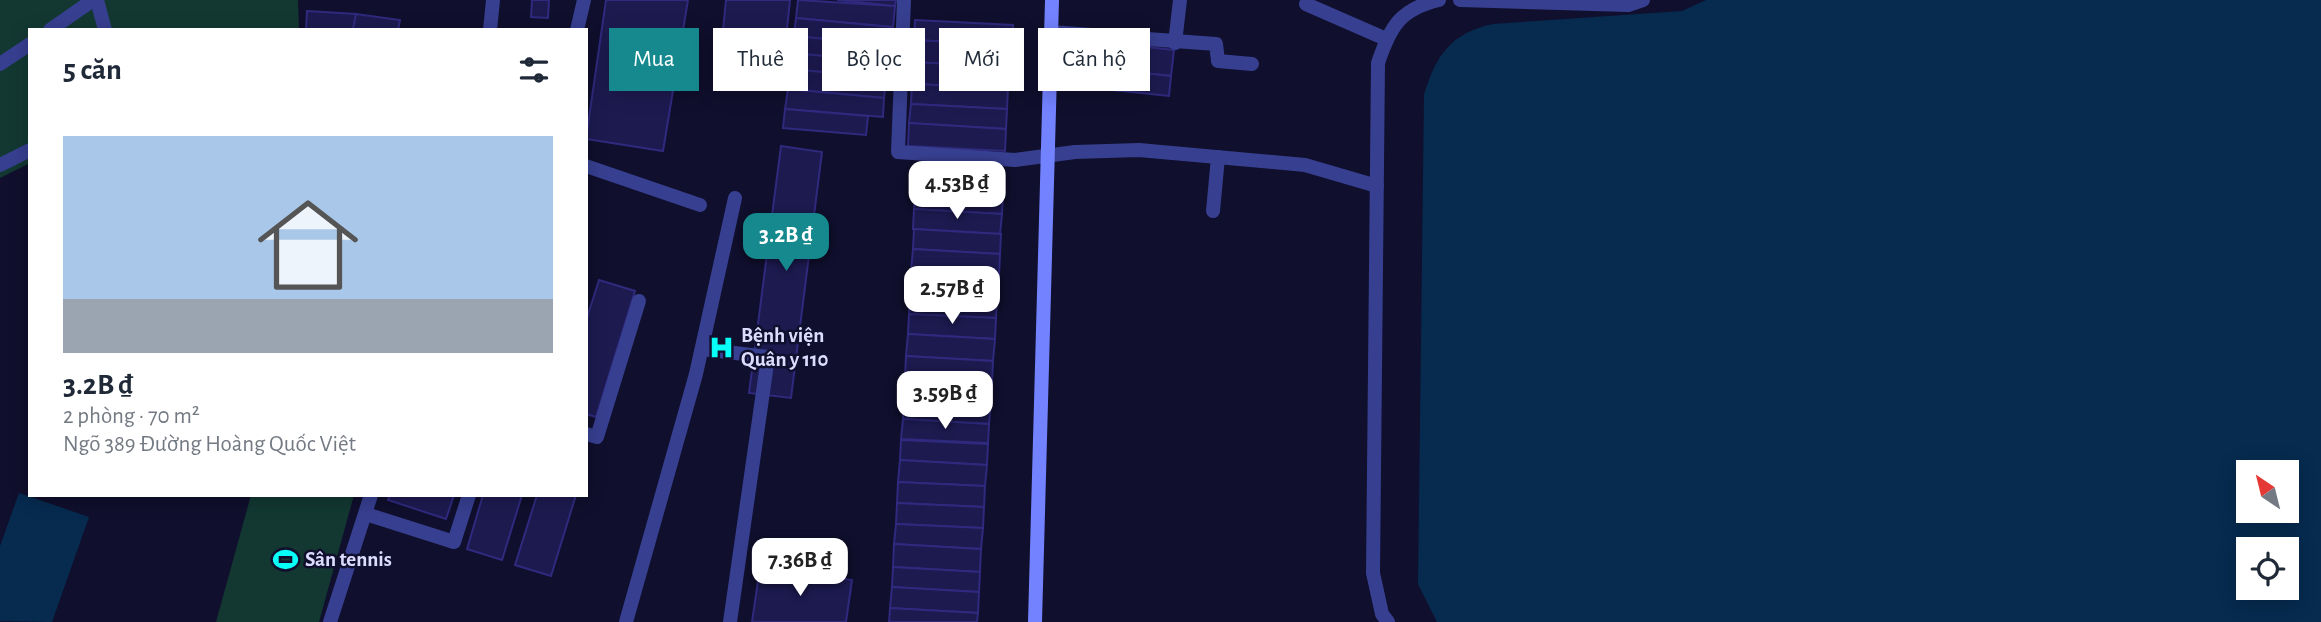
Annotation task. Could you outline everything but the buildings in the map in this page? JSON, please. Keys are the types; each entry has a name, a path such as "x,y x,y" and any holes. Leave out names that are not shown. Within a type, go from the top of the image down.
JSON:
{"main road":[{"path":"1051,28 1052,0"},
{"path":"1035,622 1049,91"}],"street":[{"path":"53,28 95,0 104,28"},
{"path":"490,28 493,0"},
{"path":"577,28 584,0"},
{"path":"904,0 898,152 1015,160 1047,158 1075,152 1139,150 1305,165 1377,186"},
{"path":"1175,43 1180,0"},
{"path":"1460,0 1628,5 1643,0"},
{"path":"1388,622 1382,614 1373,573 1378,63 1386,39 1399,19 1430,1"},
{"path":"1307,4 1386,39"},
{"path":"1150,41 1216,44 1218,61 1252,64"},
{"path":"0,64 28,45"},
{"path":"0,165 28,151"},
{"path":"1213,211 1218,158"},
{"path":"588,167 700,205"},
{"path":"626,622 702,349 735,198"},
{"path":"588,435 597,437 639,301"},
{"path":"702,349 768,357 730,622"},
{"path":"330,622 370,497"},
{"path":"366,514 454,542 468,497"}],"green space":[{"path":"0,0 298,0 299,28 28,28 28,164 0,178"},
{"name":"Sân tennis","path":"250,497 353,497 319,622 216,622"}],"water":[{"path":"1706,0 2321,0 2321,622 1437,622 1418,584 1424,95 1434,68 1447,48 1466,33 1493,24 1682,11"},
{"path":"19,493 89,517 52,622 0,621 0,546"}],"place":[{"name":"Bệnh viện Quân y 110","path":"721,347"},
{"name":"Sân tennis","path":"285,559"}]}
